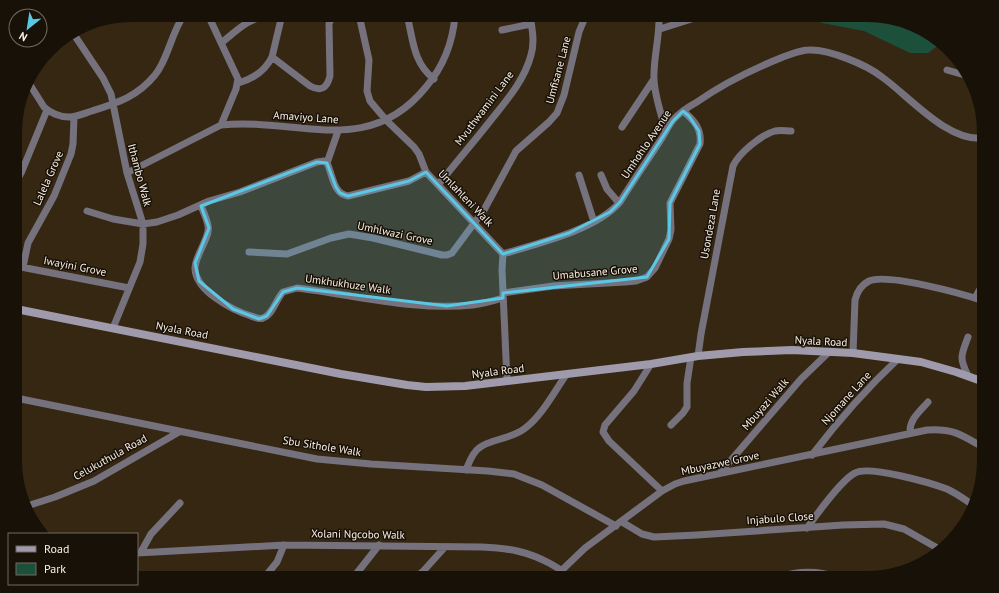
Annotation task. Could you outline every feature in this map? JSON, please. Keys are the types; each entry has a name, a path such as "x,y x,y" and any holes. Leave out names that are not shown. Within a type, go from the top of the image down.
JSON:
{"street":[{"path":"31,87 40,102 47,110 61,116 74,117 119,102 132,95 156,75 180,22"},
{"path":"211,22 236,74 238,83 220,125"},
{"path":"221,43 250,22"},
{"path":"238,83 248,79 265,68 272,57 281,22"},
{"path":"272,57 310,86 316,89 321,89 329,82 330,76 330,22"},
{"name":"Umlahleni Walk","path":"361,22 370,67 367,85 367,94 370,101 386,120 414,147 419,154 426,172 504,254"},
{"path":"409,22 417,59 424,70 434,78"},
{"name":"Amaviyo Lane","path":"127,173 220,125 237,123 338,131 360,128 386,120 417,98 434,78 451,40 454,22"},
{"name":"Umfisane Lane","path":"475,223 484,210 516,151 557,113 564,95 579,32 583,22"},
{"path":"660,22 654,79 656,95 666,131"},
{"path":"660,29 682,22"},
{"path":"502,30 531,24"},
{"name":"Mvuthwamini Lane","path":"438,184 507,100 520,81 529,62 532,50 533,34 531,24"},
{"name":"Ithambo Walk","path":"77,37 103,78 111,94 127,173 143,224 141,258 113,328"},
{"name":"Umhohlo Avenue","path":"504,254 569,233 594,222 610,212 619,203 673,121 683,111 705,96 751,70 796,52 818,50 866,66 895,86 929,116 953,131 970,138 977,138"},
{"path":"947,70 960,74"},
{"path":"622,127 654,79"},
{"path":"22,171 47,110"},
{"name":"Umabusane Grove","path":"503,296 553,286 636,281 644,279 651,273 662,254 670,234 670,202 700,144 700,135 697,126 690,116 683,111"},
{"name":"Lalela Grove","path":"22,261 28,243 54,196 71,154 74,117"},
{"name":"Usondeza Lane","path":"671,424 687,407 687,383 701,334 733,166 740,155 768,134 777,130 791,131"},
{"path":"338,131 327,163 336,187 340,193 348,196 409,181 426,172"},
{"path":"87,211 113,219 143,224 157,222 201,206 209,201 240,192 317,162 324,161 327,163"},
{"path":"579,175 594,222"},
{"path":"601,175 607,189 619,203"},
{"name":"Umkhukhuze Walk","path":"201,206 209,228 196,263 195,271 199,281 208,291 233,310 259,319 267,316 283,292 297,288 406,304 447,306 473,305 503,296"},
{"name":"Umhlwazi Grove","path":"249,252 286,254 326,240 349,234 447,255 452,253 475,223"},
{"path":"504,254 502,270 507,380"},
{"name":"Iwayini Grove","path":"22,267 129,288"},
{"path":"853,353 855,300 861,287 868,282 880,279 907,282 976,298"},
{"name":"Nyala Road","path":"22,310 341,374 407,385 465,386 507,380 566,375 695,357 743,352 792,350 853,353 898,359 936,366 977,379"},
{"path":"968,337 961,357 968,376"},
{"name":"Mbuyazi Walk","path":"720,473 801,379 829,352"},
{"name":"Njomane Lane","path":"812,455 836,424 898,359"},
{"path":"651,364 634,391 605,425 603,432 609,441 662,491"},
{"path":"466,470 474,454 480,447 514,434 528,426 566,375"},
{"name":"Sbu Sithole Walk","path":"22,399 178,432 338,462 502,472 523,476 619,524"},
{"path":"910,434 912,422 928,402"},
{"name":"Mbuyazwe Grove","path":"562,570 585,548 662,491 684,481 927,430 948,430 956,432 977,444"},
{"name":"Celukuthula Road","path":"31,505 55,498 94,481 178,432"},
{"path":"807,528 828,500 849,477 854,473 862,471 910,478 954,493 969,502"},
{"path":"139,553 151,534 180,503"},
{"name":"Injabulo Close","path":"619,524 642,534 654,536 697,535 869,524 890,525 911,532 936,547"},
{"path":"270,571 278,562 284,545"},
{"name":"Xolani Ngcobo Walk","path":"139,553 284,545 482,547 505,548 520,551 562,570"},
{"path":"359,571 379,545"},
{"path":"424,571 445,547"}],"highlighted area":[{"path":"683,111 689,116 699,131 700,144 670,203 669,239 647,277 503,293 503,298 447,306 297,288 283,292 267,316 259,319 233,309 199,281 195,263 209,228 201,206 317,162 327,163 336,187 340,193 348,196 409,181 426,172 503,254 569,233 610,212 620,202 673,121"}],"green space":[{"path":"821,22 882,23 909,30 936,47 928,53 910,53 864,31"}]}
